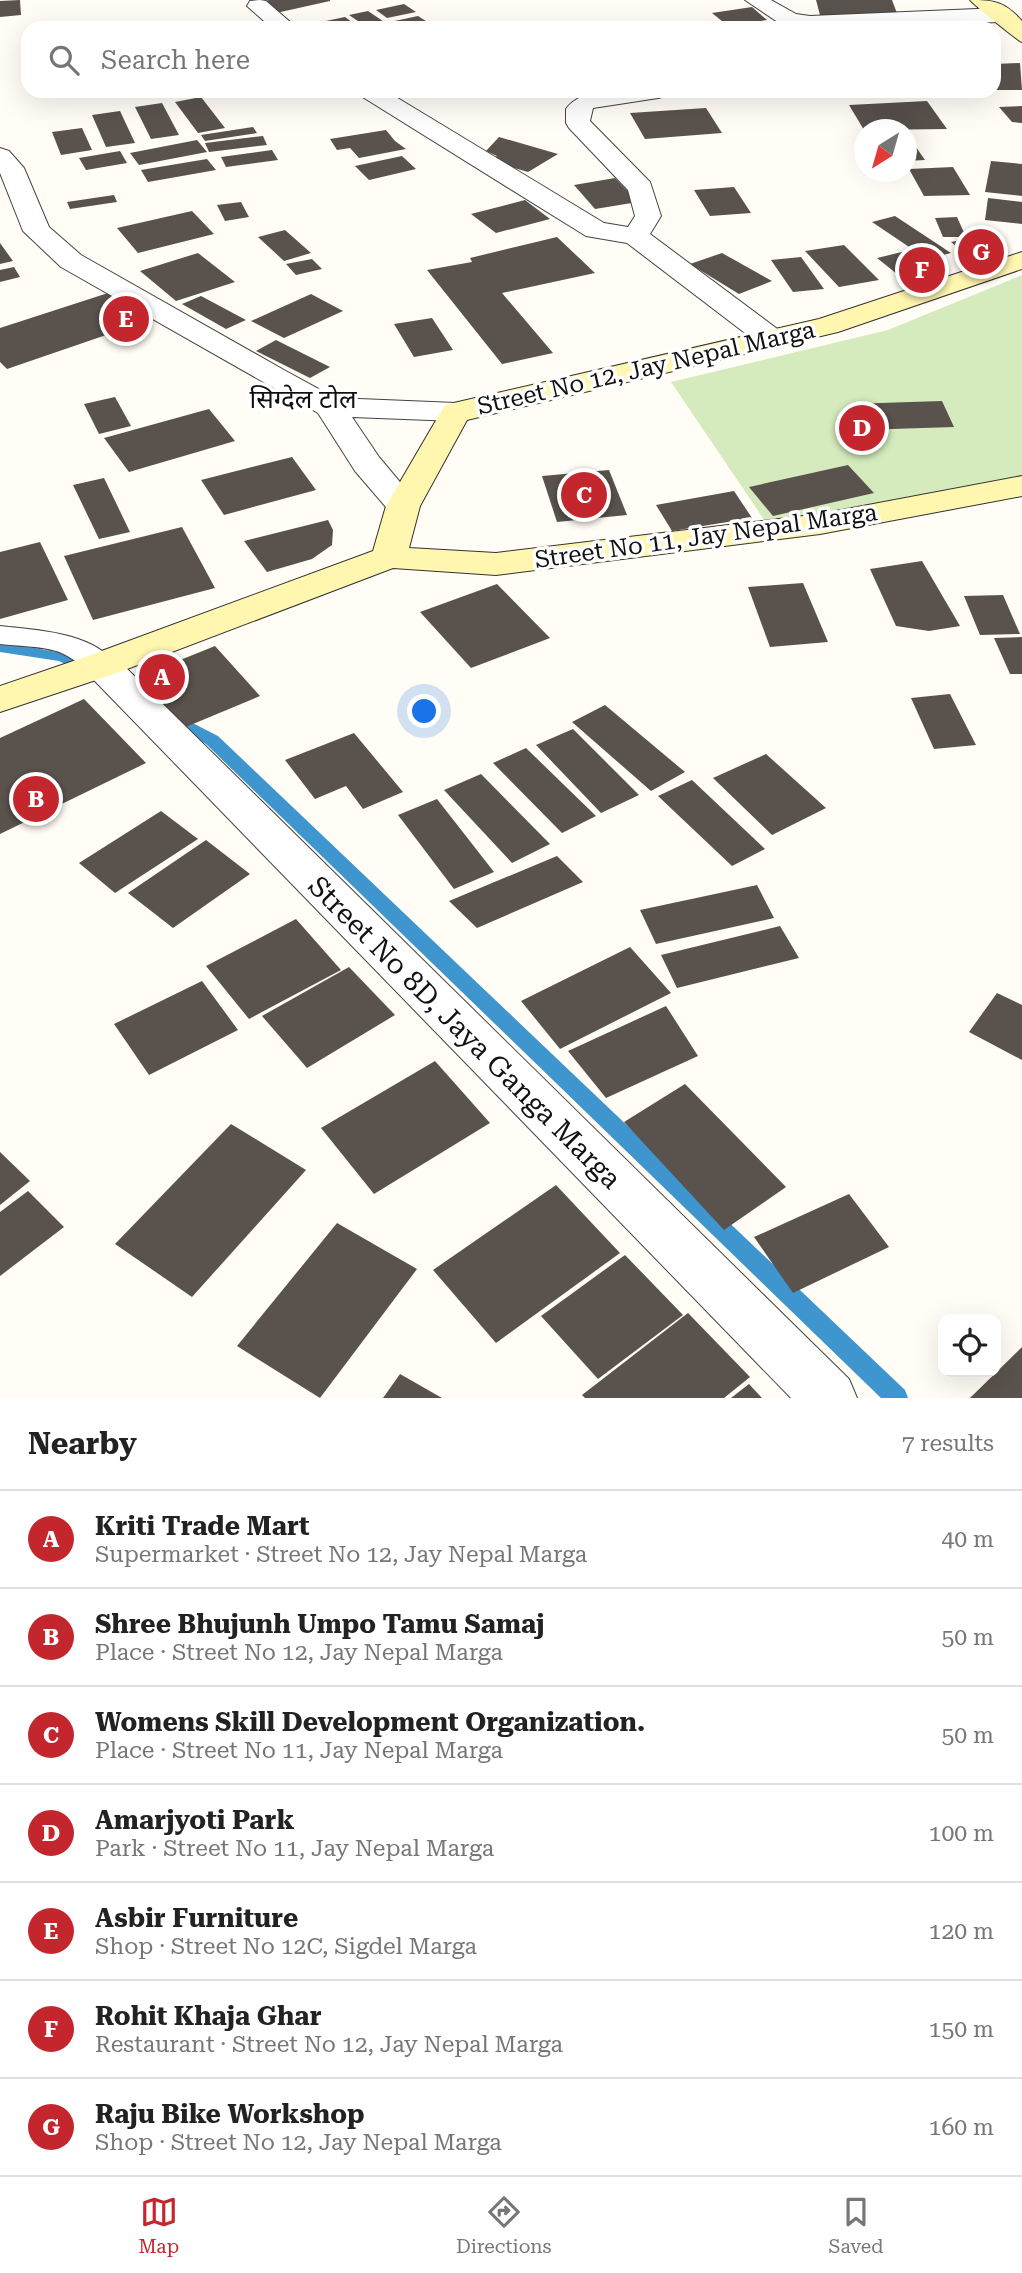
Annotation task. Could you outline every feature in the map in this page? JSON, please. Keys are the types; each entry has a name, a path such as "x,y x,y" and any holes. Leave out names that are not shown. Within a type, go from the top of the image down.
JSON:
{"street":[{"path":"756,0 790,20 797,21"},
{"path":"981,0 1022,34"},
{"path":"258,6 277,21"},
{"path":"858,21 1002,15"},
{"path":"380,98 596,230 635,236 773,340"},
{"path":"612,98 585,102 578,109 578,123 641,188 648,216 635,236"},
{"path":"0,156 11,168 37,231 71,261 329,407 367,464 403,506"},
{"name":"Street No 12, Jay Nepal Marga","path":"388,557 403,506 456,412 479,409 773,340 890,307 1022,260"},
{"path":"329,407 456,412"},
{"name":"Street No 11, Jay Nepal Marga","path":"388,557 496,564 820,524 1022,486"},
{"path":"0,699 101,665 388,557"},
{"name":"Street No 8D, Jaya Ganga Marga","path":"101,665 829,1398"}],"lane":[{"path":"0,635 64,643 101,665"}],"green space":[{"path":"1022,275 1022,477 767,524 671,382 888,330"}],"building":[{"path":"20,0 21,15 0,17 0,1"},
{"path":"816,0 892,0 898,16 820,15"},
{"path":"330,1 276,13 259,2"},
{"path":"404,4 416,12 387,18 376,10"},
{"path":"752,7 767,20 722,21 712,13"},
{"path":"368,11 383,21 358,21 349,15"},
{"path":"418,16 426,21 395,21"},
{"path":"345,17 350,21 326,21"},
{"path":"1020,63 1022,90 1001,90 1001,64"},
{"path":"202,98 225,128 198,133 175,102"},
{"path":"927,101 947,129 917,129 917,119 857,119 849,105"},
{"path":"162,103 179,135 151,139 135,107"},
{"path":"1022,106 1022,123 1012,122 999,107"},
{"path":"706,108 722,133 645,139 630,113"},
{"path":"120,111 135,143 106,147 92,115"},
{"path":"253,127 257,133 205,141 201,135"},
{"path":"82,128 92,150 61,155 52,132"},
{"path":"386,130 406,149 359,158 350,148 337,150 330,139"},
{"path":"263,136 267,145 209,152 205,143"},
{"path":"499,137 558,154 528,172 490,161 497,156 486,151"},
{"path":"197,140 207,152 139,165 130,153"},
{"path":"917,148 925,160 917,160"},
{"path":"272,150 278,160 226,167 221,157"},
{"path":"120,151 127,163 86,170 79,158"},
{"path":"402,156 416,169 369,180 355,166"},
{"path":"207,159 216,170 148,182 141,170"},
{"path":"991,161 1022,164 1022,196 985,192"},
{"path":"953,167 970,195 924,196 916,182 917,169"},
{"path":"615,178 638,202 595,209 574,185"},
{"path":"734,187 751,213 710,216 694,190"},
{"path":"114,195 117,202 70,209 67,202"},
{"path":"988,198 1022,202 1022,224 985,220"},
{"path":"525,200 550,219 496,233 471,214"},
{"path":"241,202 249,217 225,221 217,205"},
{"path":"192,211 214,234 138,253 117,228"},
{"path":"895,216 951,253 927,259 872,222"},
{"path":"957,217 966,237 943,237 935,218"},
{"path":"285,230 311,253 284,261 258,237"},
{"path":"557,237 595,273 502,293 553,353 502,364 427,270 472,262 470,258"},
{"path":"971,238 987,251 967,255 951,242"},
{"path":"0,243 13,261 0,264"},
{"path":"844,245 879,280 839,287 805,251"},
{"path":"906,251 932,271 902,278 877,258"},
{"path":"198,253 235,282 176,301 140,271"},
{"path":"722,253 772,281 739,294 690,264"},
{"path":"801,257 824,289 793,292 771,260"},
{"path":"312,259 322,269 296,275 286,264"},
{"path":"14,267 20,277 0,282 0,270"},
{"path":"108,293 144,322 7,369 0,362 0,328"},
{"path":"311,294 343,311 284,338 251,321"},
{"path":"201,296 246,320 226,329 182,304"},
{"path":"432,318 453,350 414,357 394,324"},
{"path":"276,340 330,367 310,378 256,351"},
{"path":"115,397 131,426 99,434 84,404"},
{"path":"942,401 954,427 860,430 849,404"},
{"path":"209,409 235,441 129,472 104,438"},
{"path":"292,457 316,490 224,515 201,480"},
{"path":"848,465 874,493 773,516 749,487"},
{"path":"609,470 627,515 557,522 542,476"},
{"path":"104,478 130,532 99,539 73,485"},
{"path":"734,491 752,518 672,531 656,505"},
{"path":"328,520 333,530 332,545 312,559 267,572 244,541"},
{"path":"182,527 215,588 93,620 64,556"},
{"path":"40,542 68,600 0,619 0,552"},
{"path":"922,561 960,626 929,631 896,626 870,569"},
{"path":"803,583 828,642 770,647 748,587"},
{"path":"497,584 550,638 471,668 420,612"},
{"path":"1003,595 1020,634 980,635 964,596"},
{"path":"1022,637 1022,674 1010,674 994,638"},
{"path":"215,646 260,696 181,729 138,677"},
{"path":"950,694 976,745 934,749 911,698"},
{"path":"84,699 146,763 0,834 0,738"},
{"path":"605,705 685,772 651,791 572,722"},
{"path":"573,729 639,795 601,813 536,745"},
{"path":"354,733 403,792 363,809 346,786 315,799 285,760"},
{"path":"526,748 596,816 562,833 493,763"},
{"path":"766,754 826,808 772,835 713,778"},
{"path":"481,774 550,844 512,863 444,790"},
{"path":"692,780 765,849 732,866 658,796"},
{"path":"437,799 494,872 454,889 398,815"},
{"path":"161,811 198,839 115,893 79,863"},
{"path":"206,840 250,874 173,928 128,893"},
{"path":"557,856 583,882 477,928 449,901"},
{"path":"757,885 774,918 656,944 640,910"},
{"path":"296,919 341,970 249,1019 206,966"},
{"path":"780,926 799,958 677,988 661,955"},
{"path":"630,947 671,993 560,1049 521,1001"},
{"path":"349,967 395,1015 307,1068 262,1016"},
{"path":"202,981 238,1030 149,1075 114,1024"},
{"path":"997,993 1022,1005 1022,1060 969,1032"},
{"path":"666,1006 698,1056 606,1098 568,1051"},
{"path":"435,1061 490,1123 374,1194 321,1128"},
{"path":"685,1084 786,1187 724,1230 624,1122"},
{"path":"231,1124 306,1170 192,1297 115,1244"},
{"path":"0,1152 30,1181 0,1205"},
{"path":"556,1185 620,1253 496,1343 433,1270"},
{"path":"28,1191 64,1227 0,1276 0,1212"},
{"path":"849,1194 889,1247 793,1293 754,1237"},
{"path":"337,1223 417,1269 320,1398 237,1346"},
{"path":"625,1255 683,1315 598,1379 541,1316"},
{"path":"688,1313 750,1377 724,1398 585,1398 582,1395"},
{"path":"1022,1347 1022,1398 970,1398 991,1377 1001,1377 1001,1368"},
{"path":"400,1374 442,1398 383,1398"},
{"path":"749,1384 762,1398 731,1398"}],"waterway":[{"path":"0,647 63,657 88,671"},
{"path":"169,716 212,740 897,1398"}],"place":[{"name":"Raju Bike Workshop","path":"981,252"},
{"name":"Rohit Khaja Ghar","path":"922,270"},
{"name":"Asbir Furniture","path":"126,319"},
{"name":"Amarjyoti Park","path":"862,428"},
{"name":"Womens Skill Development Organization.","path":"584,495"},
{"name":"Kriti Trade Mart","path":"162,677"},
{"name":"Shree Bhujunh Umpo Tamu Samaj","path":"36,799"}],"district":[{"name":"सिग्देल टोल","path":"303,399"}]}
